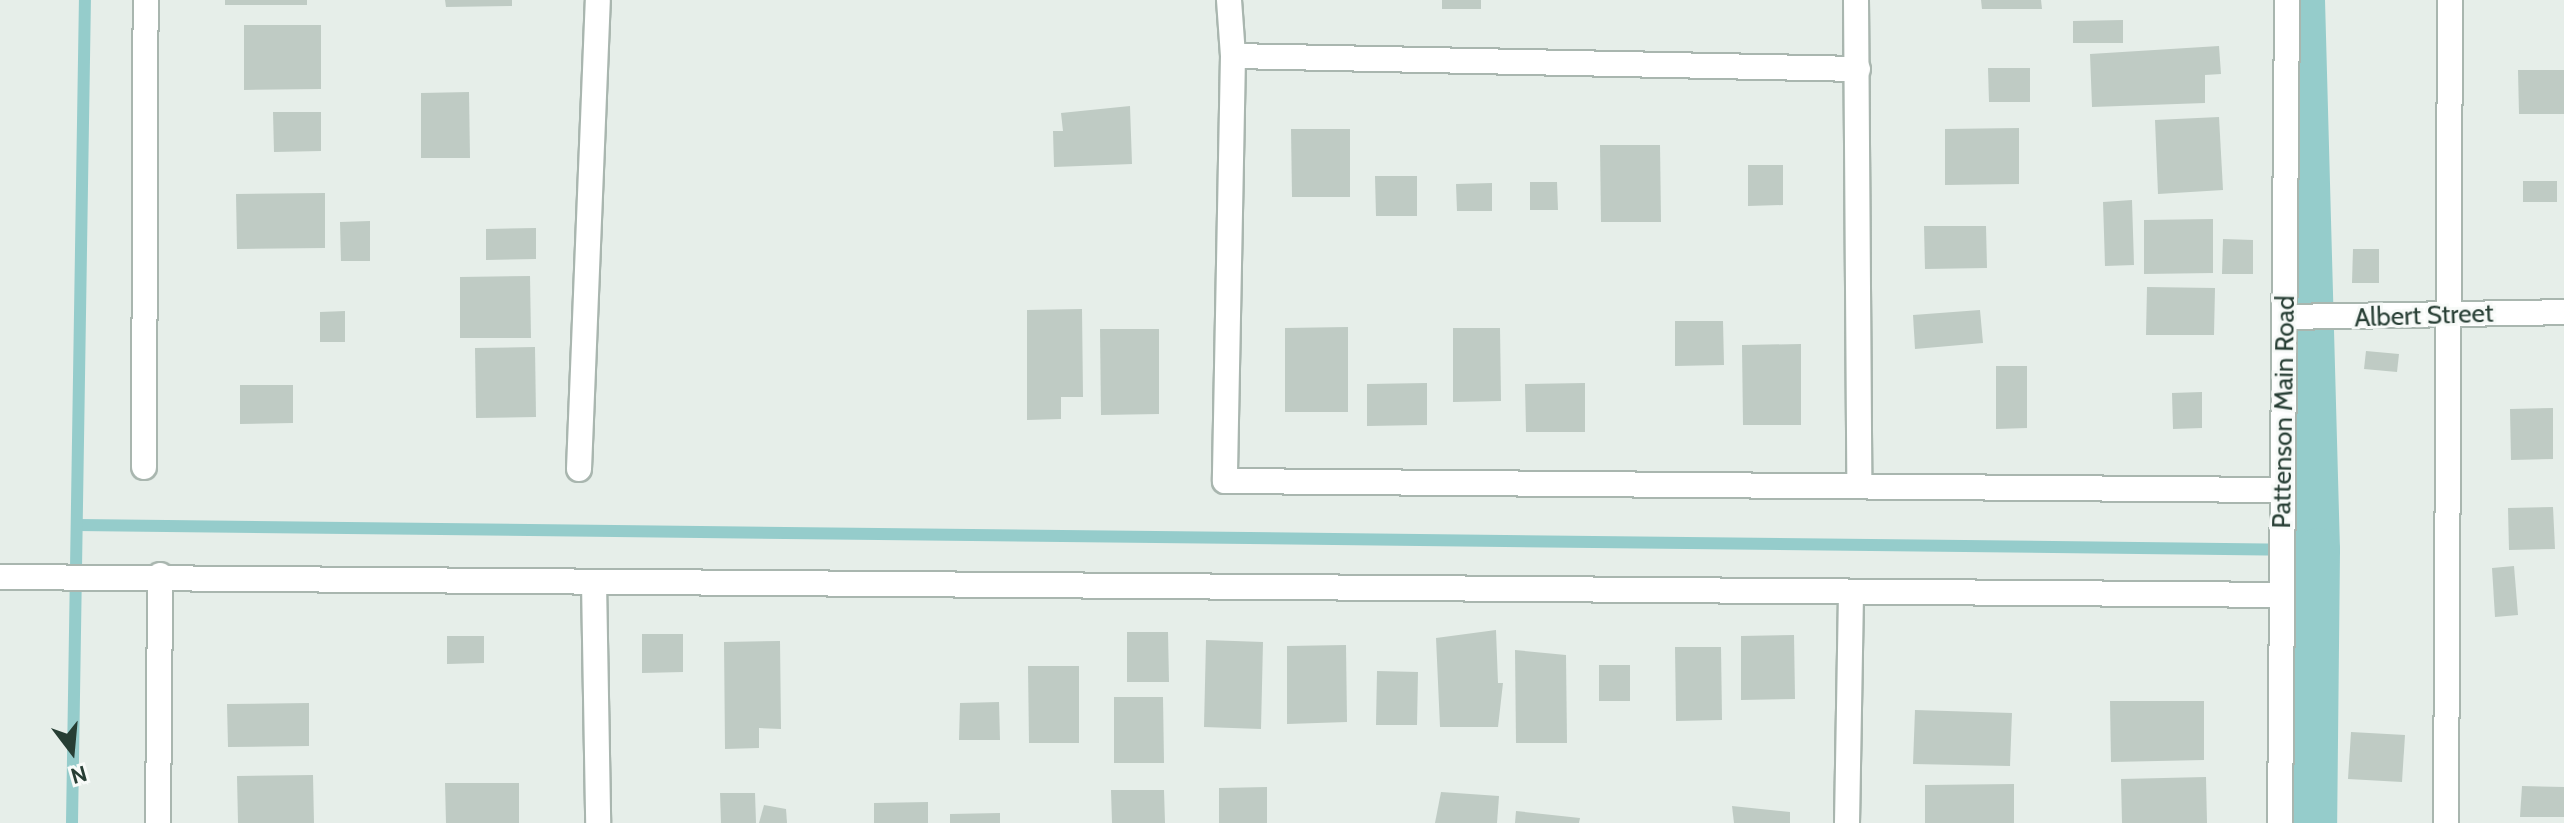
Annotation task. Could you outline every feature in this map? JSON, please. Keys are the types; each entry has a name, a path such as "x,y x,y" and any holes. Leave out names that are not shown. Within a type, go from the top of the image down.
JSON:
{"street":[{"path":"144,467 146,0"},
{"path":"579,469 598,0"},
{"path":"1229,0 1233,56 1225,481 2283,490"},
{"path":"1856,0 1859,484"},
{"name":"Pattenson Main Road","path":"2280,823 2283,490 2294,317 2287,0"},
{"path":"2446,823 2446,316 2450,0"},
{"path":"1233,56 1858,69"},
{"name":"Albert Street","path":"2294,317 2348,319 2564,312"},
{"path":"0,577 151,575 1851,594 2282,595"},
{"path":"151,575 158,823"},
{"path":"594,582 598,823"},
{"path":"1847,823 1851,594"}],"building":[{"path":"225,0 307,0 307,5 225,5"},
{"path":"445,0 512,0 512,6 446,7"},
{"path":"1442,0 1481,0 1481,9 1442,9"},
{"path":"1981,0 2041,0 2042,9 1982,9"},
{"path":"2123,20 2123,43 2073,43 2073,21"},
{"path":"244,25 321,25 321,89 244,90"},
{"path":"2219,46 2221,74 2205,75 2205,103 2092,107 2090,54"},
{"path":"1988,68 2030,68 2030,102 1989,102"},
{"path":"2518,70 2564,70 2564,114 2519,114"},
{"path":"469,92 470,158 421,158 421,93"},
{"path":"1130,106 1132,164 1054,167 1053,131 1063,131 1061,113"},
{"path":"273,112 321,112 321,151 274,152"},
{"path":"2219,117 2223,190 2158,194 2155,120"},
{"path":"2019,128 2019,184 1945,185 1945,129"},
{"path":"1291,129 1350,129 1350,197 1292,197"},
{"path":"1600,145 1660,145 1661,222 1601,222"},
{"path":"1748,165 1783,165 1783,205 1748,206"},
{"path":"1375,176 1417,176 1417,216 1376,216"},
{"path":"2523,181 2557,181 2557,202 2523,202"},
{"path":"1530,182 1557,182 1558,210 1530,210"},
{"path":"1492,183 1492,211 1457,211 1456,184"},
{"path":"325,193 325,248 237,249 236,194"},
{"path":"2132,200 2134,265 2105,266 2103,202"},
{"path":"2213,219 2213,273 2144,274 2144,220"},
{"path":"370,221 370,261 341,261 340,222"},
{"path":"1924,226 1986,226 1987,268 1925,269"},
{"path":"536,228 536,259 486,260 486,229"},
{"path":"2223,239 2253,240 2253,274 2222,274"},
{"path":"2353,249 2379,249 2379,283 2352,283"},
{"path":"530,276 531,338 460,338 460,277"},
{"path":"2147,287 2215,288 2214,335 2146,335"},
{"path":"1082,309 1083,397 1061,397 1061,419 1027,420 1027,310"},
{"path":"1980,310 1983,343 1915,349 1913,315"},
{"path":"345,311 345,342 320,342 320,312"},
{"path":"1675,321 1723,321 1724,365 1675,366"},
{"path":"1348,327 1348,412 1285,412 1285,328"},
{"path":"1453,328 1500,328 1501,401 1453,402"},
{"path":"1100,329 1159,329 1159,414 1101,415"},
{"path":"1801,344 1801,425 1743,425 1742,345"},
{"path":"535,347 536,417 476,418 475,348"},
{"path":"2366,351 2399,354 2397,372 2364,369"},
{"path":"1996,366 2027,366 2027,428 1996,429"},
{"path":"1427,383 1427,425 1367,426 1367,384"},
{"path":"1585,383 1585,432 1526,432 1525,384"},
{"path":"240,385 293,385 293,423 240,424"},
{"path":"2202,392 2202,428 2173,429 2172,393"},
{"path":"2553,408 2553,459 2511,460 2510,409"},
{"path":"2553,507 2555,549 2509,550 2508,508"},
{"path":"2514,566 2518,615 2495,617 2492,568"},
{"path":"1496,630 1498,683 1503,683 1498,727 1440,727 1436,638"},
{"path":"1127,632 1168,632 1169,682 1127,682"},
{"path":"642,634 683,634 683,672 642,673"},
{"path":"1794,635 1795,699 1741,700 1741,636"},
{"path":"447,636 484,636 484,663 447,664"},
{"path":"1206,640 1263,642 1261,729 1204,727"},
{"path":"780,641 781,729 759,728 759,748 725,749 724,642"},
{"path":"1346,645 1347,722 1287,724 1287,646"},
{"path":"1675,647 1721,647 1722,720 1676,721"},
{"path":"1515,650 1566,655 1567,743 1516,743"},
{"path":"1599,665 1630,665 1630,701 1599,701"},
{"path":"1028,666 1079,666 1079,743 1029,743"},
{"path":"1377,671 1418,672 1417,725 1376,725"},
{"path":"1114,697 1163,697 1164,763 1114,763"},
{"path":"2110,701 2204,701 2204,760 2111,762"},
{"path":"999,702 1000,740 959,740 960,703"},
{"path":"309,703 309,746 228,747 227,704"},
{"path":"1915,710 2012,713 2010,766 1913,764"},
{"path":"2351,732 2405,735 2402,782 2348,779"},
{"path":"313,775 314,823 238,823 237,776"},
{"path":"2206,777 2207,823 2122,823 2121,779"},
{"path":"445,783 519,783 519,823 446,823"},
{"path":"2014,784 2014,823 1925,823 1925,785"},
{"path":"2522,786 2564,787 2564,817 2520,817"},
{"path":"1267,787 1267,823 1219,823 1219,788"},
{"path":"1111,790 1164,790 1165,823 1112,823"},
{"path":"1441,792 1499,796 1497,823 1435,823"},
{"path":"720,793 755,793 756,823 721,823"},
{"path":"928,802 928,823 874,823 874,803"},
{"path":"764,805 786,809 787,823 759,823"},
{"path":"1732,806 1790,812 1790,823 1734,823"},
{"path":"1516,811 1580,818 1579,823 1515,823"},
{"path":"1000,813 1000,823 950,823 950,814"}],"waterway":[{"path":"72,823 85,0"},
{"path":"2303,0 2318,550 2315,823"},
{"path":"77,525 2318,550"}]}
